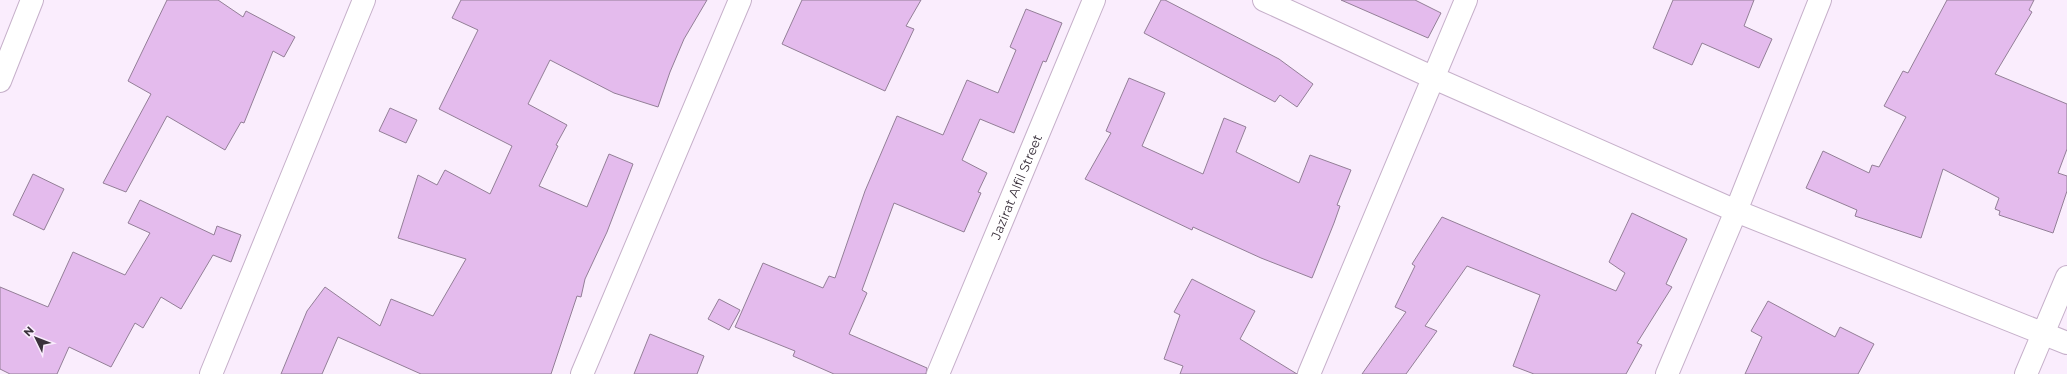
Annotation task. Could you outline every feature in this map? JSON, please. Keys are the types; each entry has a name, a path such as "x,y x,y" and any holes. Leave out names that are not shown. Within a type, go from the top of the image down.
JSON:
{"street":[{"path":"0,80 32,0"},
{"path":"211,374 364,0"},
{"path":"582,374 740,0"},
{"name":"Jazirat Alfil Street","path":"938,374 1094,0"},
{"path":"1264,0 1434,78 1736,211 2043,333 2067,344"},
{"path":"1309,374 1466,0"},
{"path":"1667,374 1736,211 1820,0"},
{"path":"2026,374 2067,277"}],"building":[{"path":"167,0 218,0 243,17 246,11 295,37 284,57 273,51 244,123 241,122 225,150 167,116 126,192 103,183 151,94 128,81"},
{"path":"461,0 707,0 684,39 670,72 658,107 614,93 550,60 528,104 567,125 556,145 558,146 539,186 587,207 609,154 633,164 607,232 585,279 581,297 577,296 551,374 421,374 338,337 322,374 281,374 307,311 325,287 380,326 391,299 433,316 466,259 398,238 418,175 437,185 445,170 490,194 512,146 439,109 478,30 452,18"},
{"path":"802,0 921,0 906,26 914,29 885,91 782,44"},
{"path":"1161,0 1165,0 1279,59 1313,84 1297,107 1280,95 1275,102 1144,33"},
{"path":"1341,0 1415,0 1441,13 1428,38"},
{"path":"1673,0 1754,0 1744,26 1772,39 1759,68 1702,43 1692,65 1653,48"},
{"path":"1947,0 2034,0 2029,10 2032,12 1995,74 2067,104 2067,149 2058,173 2067,176 2067,191 2053,233 1999,215 2000,211 1995,209 1999,198 1943,169 1921,238 1855,216 1857,210 1806,188 1823,151 1869,173 1872,165 1879,167 1906,117 1884,106 1903,71 1908,73"},
{"path":"1026,9 1062,23 1046,62 1043,61 1014,133 980,119 962,160 987,173 978,192 981,193 964,232 894,203 862,290 867,293 849,334 927,368 926,374 834,374 793,356 795,351 735,327 763,263 823,288 829,276 835,278 865,191 897,116 943,135 967,80 998,93 1016,50 1010,47"},
{"path":"1129,78 1165,93 1142,146 1203,174 1224,118 1246,127 1236,152 1299,183 1310,155 1351,170 1337,205 1340,206 1334,223 1312,278 1261,258 1193,227 1192,230 1085,179 1111,133 1106,131"},
{"path":"390,108 417,120 406,143 379,131"},
{"path":"33,174 64,189 44,230 13,215"},
{"path":"140,200 214,235 217,226 241,235 231,262 213,255 181,309 161,297 143,328 135,323 111,367 69,347 57,374 10,374 0,369 0,287 48,307 73,252 125,275 150,233 128,223"},
{"path":"1632,213 1687,239 1666,284 1672,287 1637,343 1642,345 1626,374 1534,374 1513,366 1540,295 1467,266 1425,326 1437,331 1406,374 1362,374 1406,312 1395,307 1415,266 1412,264 1442,217 1616,291 1625,273 1609,262"},
{"path":"1192,279 1255,311 1240,339 1297,374 1180,374 1183,366 1164,359 1180,315 1174,312"},
{"path":"719,299 740,310 729,330 708,319"},
{"path":"1768,301 1835,337 1840,327 1874,344 1858,374 1745,374 1762,337 1751,331"},
{"path":"650,334 704,356 697,374 634,374"}]}
